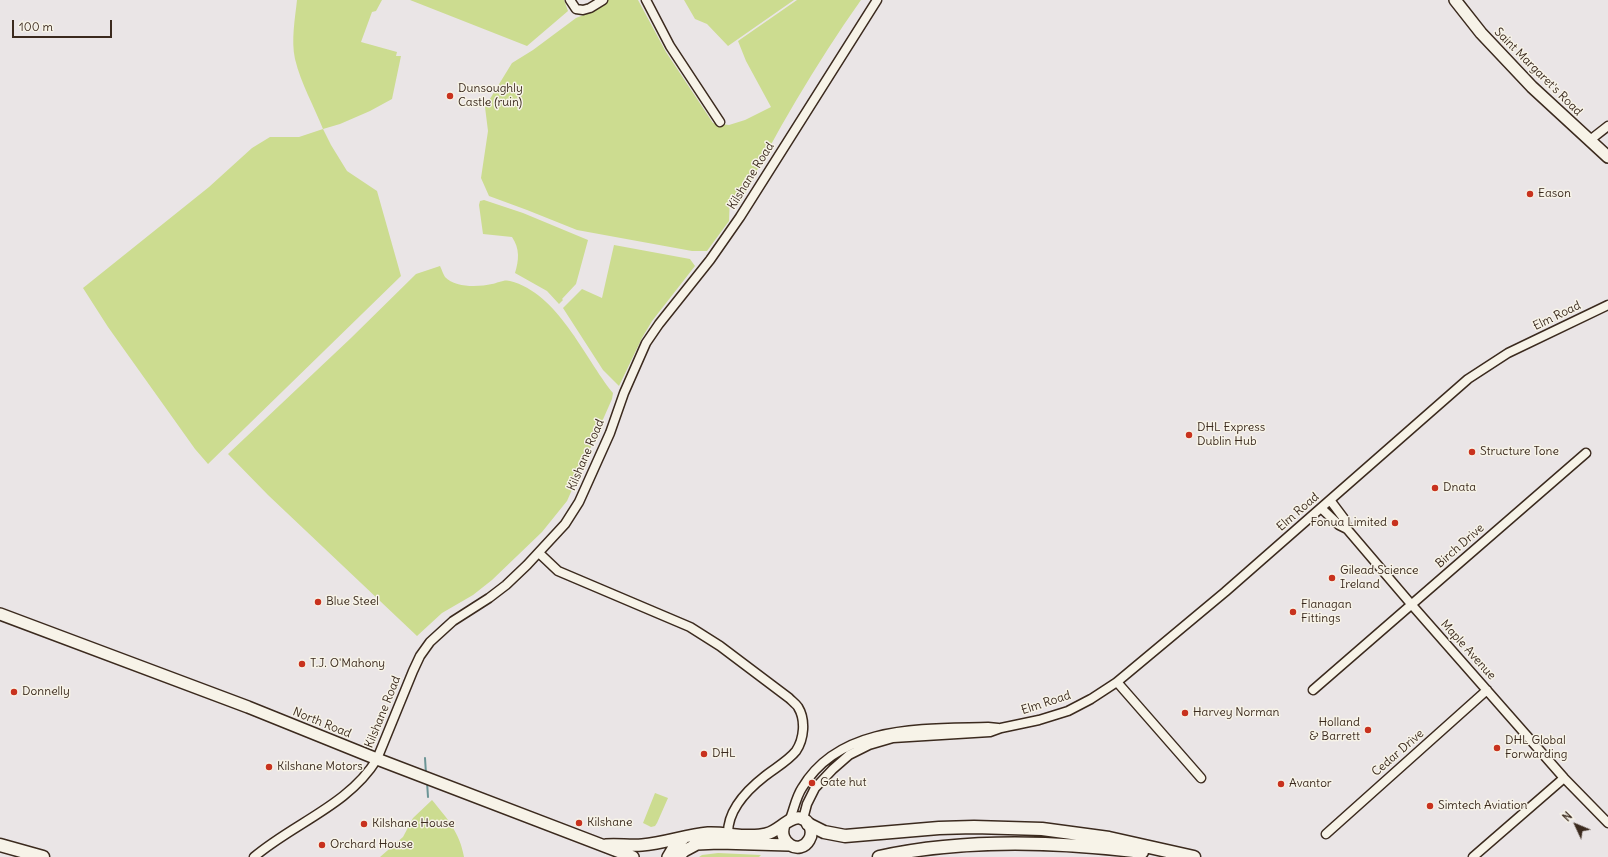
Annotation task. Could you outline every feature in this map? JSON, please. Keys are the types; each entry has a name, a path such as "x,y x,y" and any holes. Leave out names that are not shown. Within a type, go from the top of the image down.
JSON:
{"highway":[{"path":"806,822 824,832 846,836 946,828 1009,827 1042,829 1109,838 1194,857"},
{"path":"879,857 934,849 999,844 1064,844 1115,849 1167,857"},
{"path":"0,845 43,857"}],"main road":[{"name":"Saint Margaret's Road","path":"1455,0 1481,33 1528,83 1608,157"},
{"name":"North Road","path":"0,614 248,707 377,759 633,857"},
{"path":"601,845 641,845 697,834 728,833 763,835 772,832 787,822 799,818 806,822 811,833 808,842 799,847 789,845 706,843 691,846 678,857"},
{"path":"787,822 782,833 789,845"},
{"path":"668,857 674,847 685,837"},
{"path":"689,857 696,849 706,843"}],"street":[{"path":"570,0 576,9 583,10 590,8 603,0"},
{"path":"646,0 670,46 720,122"},
{"name":"Kilshane Road","path":"254,857 273,842 342,798 358,783 370,770 377,759 413,671 420,656 430,642 452,621 489,598 506,585 539,553 565,524 579,502 610,433 624,393 646,343 658,324 710,260 740,218 877,0"},
{"path":"1590,140 1608,126"},
{"name":"Elm Road","path":"806,822 807,804 815,788 849,755 869,745 893,738 990,732 1068,711 1091,699 1117,682 1195,618 1478,372 1508,353 1608,305"},
{"name":"Birch Drive","path":"1313,690 1586,453"},
{"name":"Maple Avenue","path":"1330,500 1345,520 1346,528"},
{"name":"Maple Avenue","path":"1321,508 1339,525 1346,528 1572,788 1608,823"},
{"path":"539,553 558,571 690,627 706,636 789,698 798,707 802,718 803,729 801,741 795,751 784,762 765,776 744,795 736,806 729,821 728,833"},
{"path":"1117,682 1201,778"},
{"name":"Cedar Drive","path":"1326,834 1487,690"},
{"name":"Elm Road","path":"787,822 798,794 814,772 826,760 846,747 868,738 911,729 1001,728"},
{"path":"1473,857 1564,778"}],"green space":[{"path":"297,0 382,0 376,11 372,12 361,42 397,52 396,56 401,56 392,99 370,111 340,124 323,129 304,86 295,59 293,37"},
{"path":"410,0 564,0 568,11 527,46"},
{"path":"608,0 638,0 666,52 713,123 729,125 745,120 771,107 746,61 738,41 797,0 861,0 796,100 739,205 730,195 729,221 707,251 692,251 577,230 489,196 481,178 488,131 485,107 512,63 533,50 576,18 586,14"},
{"path":"684,0 794,0 728,46 707,24 695,19"},
{"path":"323,129 347,171 377,191 401,276 208,464 195,449 108,327 83,288 209,187 252,148 270,137 299,137"},
{"path":"484,200 523,213 588,240 576,284 559,304 547,291 515,273 518,250 512,237 483,234 479,205 480,201"},
{"path":"614,245 690,259 695,266 652,321 642,338 619,386 603,370 563,308 582,289 602,298"},
{"path":"440,266 445,277 449,281 461,285 481,286 508,281 527,288 542,298 569,328 613,393 612,399 567,501 542,532 492,580 473,595 442,613 417,636 268,495 228,454 351,338 416,274"},
{"path":"655,793 668,798 657,823 655,826 651,827 643,823"},
{"path":"432,800 456,833 464,857 380,857 403,837 413,818"},
{"path":"718,853 761,855 759,857 699,857 702,855"}],"waterway":[{"path":"425,758 426,774"},
{"path":"427,782 428,797"}],"place":[{"name":"Dunsoughly Castle (ruin)","path":"450,96"},
{"name":"Eason","path":"1530,194"},
{"name":"DHL Express Dublin Hub","path":"1189,435"},
{"name":"Structure Tone","path":"1472,452"},
{"name":"Dnata","path":"1435,488"},
{"name":"Fonua Limited","path":"1395,523"},
{"name":"Gilead Science Ireland","path":"1332,578"},
{"name":"Blue Steel","path":"318,602"},
{"name":"Flanagan Fittings","path":"1293,612"},
{"name":"T.J. O'Mahony","path":"302,664"},
{"name":"Donnelly","path":"14,692"},
{"name":"Harvey Norman","path":"1185,713"},
{"name":"Holland & Barrett","path":"1368,730"},
{"name":"DHL Global Forwarding","path":"1497,748"},
{"name":"DHL","path":"704,754"},
{"name":"Kilshane Motors","path":"269,767"},
{"name":"Gate hut","path":"812,783"},
{"name":"Avantor","path":"1281,784"},
{"name":"Simtech Aviation","path":"1430,806"},
{"name":"Kilshane","path":"579,823"},
{"name":"Kilshane House","path":"364,824"},
{"name":"Orchard House","path":"322,845"}]}
